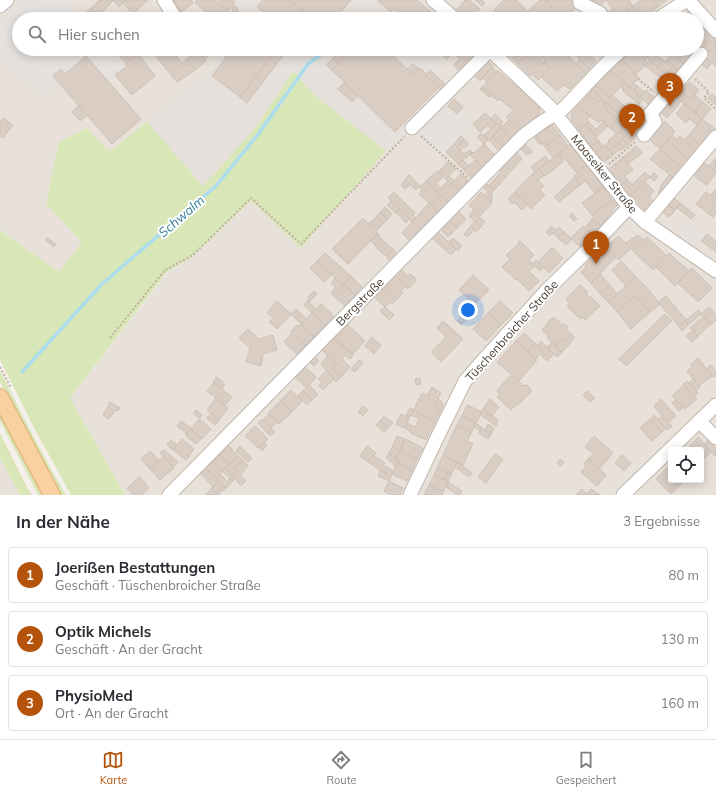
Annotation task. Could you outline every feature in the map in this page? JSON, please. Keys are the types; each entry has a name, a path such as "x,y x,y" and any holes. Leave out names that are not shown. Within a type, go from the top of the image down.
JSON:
{"main road":[{"path":"0,397 52,495"}],"street":[{"path":"0,6 8,0"},
{"path":"164,0 172,12"},
{"path":"434,0 447,12"},
{"path":"580,0 580,2 598,12"},
{"path":"669,12 687,0 698,12"},
{"path":"704,18 716,31"},
{"path":"412,128 430,114 483,56"},
{"name":"Maaseiker Straße","path":"495,56 550,107 629,207 645,222 716,271"},
{"name":"Bergstraße","path":"170,495 523,136 563,109 615,56"},
{"path":"644,135 655,122 650,114 699,56"},
{"path":"645,222 716,137"},
{"name":"Tüschenbroicher Straße","path":"410,495 465,381 542,297 629,207"},
{"path":"631,492 716,405"},
{"path":"699,421 716,438"}],"path":[{"path":"638,79 662,99"},
{"path":"694,79 709,92 704,98 716,108"},
{"path":"110,338 165,270 193,255 251,198 301,244 412,128 476,184"},
{"path":"601,170 644,135"}],"shaded area":[{"path":"0,0 716,0 716,495 125,495 70,398 168,272 192,257 251,201 385,151 318,98 293,71 256,127 203,187 147,122 46,204 82,242 59,272 0,230"},
{"path":"23,0 65,0 76,12 12,12 12,56 86,56 65,74 53,76 56,80 44,96 0,59 0,21"},
{"path":"216,0 418,0 432,12 231,12"},
{"path":"86,56 120,56 128,64 108,81"},
{"path":"220,56 449,56 433,73 447,86 386,151 318,97 293,70 255,127 203,186 147,122 207,74"},
{"path":"442,106 455,117 459,113 472,124 442,154 416,131"},
{"path":"687,223 703,236 695,246 679,234"},
{"path":"0,458 20,495 0,495"}],"green space":[{"path":"293,71 318,98 386,151 301,248 251,201 192,257 167,272 70,398 125,495 71,495 33,426 0,360 0,230 59,272 82,242 46,204 59,142 87,128 109,152 147,122 203,186 256,127"},
{"path":"0,370 66,495 59,495 17,417 0,382"},
{"path":"0,412 44,495 38,495 0,421"},
{"path":"0,433 32,495 20,495 0,458"}],"building":[{"path":"99,0 113,1 102,12 94,12 91,8"},
{"path":"126,0 119,7 113,1"},
{"path":"126,0 148,0 135,12 131,12 123,3"},
{"path":"173,0 191,0 193,3 181,12"},
{"path":"197,0 215,0 230,12 206,12 195,3"},
{"path":"218,0 233,0 235,2 229,10"},
{"path":"263,0 289,0 302,10 300,12 264,12 257,7"},
{"path":"289,0 351,0 341,12 304,12"},
{"path":"417,0 431,12 397,12 394,9 391,12 378,1"},
{"path":"465,0 469,0 480,9 477,12 460,12 457,9"},
{"path":"475,0 482,0 485,3 482,6"},
{"path":"504,0 517,0 528,12 498,12 495,9"},
{"path":"540,0 546,0 556,12 527,12"},
{"path":"546,0 571,0 577,7 571,12 555,12"},
{"path":"585,0 606,0 598,7"},
{"path":"606,0 629,0 633,6 626,12 615,12"},
{"path":"641,0 653,0 658,7 652,12 638,12 633,6"},
{"path":"653,0 667,0 658,7"},
{"path":"235,6 238,9 235,12 232,9"},
{"path":"633,6 638,12 631,12 629,10"},
{"path":"584,7 591,12 581,12 580,10"},
{"path":"91,8 95,12 87,12"},
{"path":"704,25 716,38 716,44 704,57"},
{"path":"716,44 716,66 704,57"},
{"path":"86,56 141,119 112,144 53,76 61,69 65,74"},
{"path":"119,56 135,56 126,63"},
{"path":"135,56 140,56 155,76 132,95 115,75 127,66 125,64"},
{"path":"156,56 176,56 182,63 187,59 195,70 177,82"},
{"path":"192,56 202,56 206,61 195,70 187,59"},
{"path":"227,56 272,56 240,97 212,76"},
{"path":"272,56 283,56 247,103 240,97"},
{"path":"335,56 345,56 338,63 333,58"},
{"path":"345,56 394,56 413,75 420,68 439,87 395,132 332,70"},
{"path":"443,56 450,56 447,59"},
{"path":"456,56 475,56 460,72 453,65 460,59"},
{"path":"510,56 527,56 518,64"},
{"path":"527,56 529,56 539,66 543,62 550,68 538,80 532,74 530,76 518,64"},
{"path":"529,56 538,56 543,62 539,66"},
{"path":"540,56 569,56 585,73 570,89 563,85 557,91 541,77 550,68 544,62 545,61"},
{"path":"577,56 592,56 596,61 589,69"},
{"path":"627,56 642,56 648,63 636,74 622,60"},
{"path":"641,56 650,56 645,60"},
{"path":"650,56 658,56 663,60 658,68 647,58"},
{"path":"670,56 674,56 685,65 680,71 667,60"},
{"path":"674,56 681,56 679,60"},
{"path":"681,56 691,56 685,65 679,60"},
{"path":"705,57 711,64 707,69 700,63"},
{"path":"333,58 338,63 332,70 326,65"},
{"path":"485,59 493,66 480,81 472,74"},
{"path":"580,59 589,69 585,73 576,64"},
{"path":"622,60 639,78 629,87 611,70"},
{"path":"663,60 672,67 667,74 658,68"},
{"path":"667,60 680,71 679,72 665,62"},
{"path":"650,61 667,74 663,79 645,66"},
{"path":"413,64 419,69 413,75 407,69"},
{"path":"492,67 497,72 487,82 483,78"},
{"path":"672,67 679,72 673,79 667,74"},
{"path":"430,70 443,82 438,87 426,75"},
{"path":"611,70 625,82 610,98 596,86"},
{"path":"498,71 539,105 540,112 528,126 520,131 506,117 513,110 500,99 498,101 483,88 481,90 480,89"},
{"path":"443,82 447,86 443,91 438,87"},
{"path":"689,82 699,90 691,100 681,92"},
{"path":"344,83 358,96 352,102 338,89"},
{"path":"624,83 643,99 639,104 623,91 624,89 621,87"},
{"path":"633,83 637,86 634,90 629,87"},
{"path":"596,86 610,98 605,102 592,90"},
{"path":"637,86 644,92 640,97 634,90"},
{"path":"483,88 491,95 489,97 481,90"},
{"path":"677,88 686,96 667,118 658,110"},
{"path":"592,90 602,99 598,103 589,94"},
{"path":"646,90 654,97 649,105 640,97"},
{"path":"589,94 598,103 602,99 605,102 604,107 617,119 610,128 601,120 599,123 578,106"},
{"path":"712,94 716,98 716,105 708,98"},
{"path":"612,95 626,107 630,103 636,108 626,120 605,102"},
{"path":"695,95 703,102 695,112 682,102 686,96 691,100"},
{"path":"454,99 463,107 457,114 448,106"},
{"path":"605,102 620,115 617,119 604,107"},
{"path":"703,102 711,109 702,119 695,112"},
{"path":"684,104 702,119 697,125 689,119 686,123 676,114"},
{"path":"79,106 87,115 80,121 72,112"},
{"path":"578,106 590,116 587,119 589,122 579,130 571,119 572,113"},
{"path":"485,113 501,128 489,140 484,135 491,129 488,125 480,132 473,124"},
{"path":"495,114 503,122 501,124 503,126 501,128 491,119"},
{"path":"620,115 634,126 625,136 620,131 617,134 610,128"},
{"path":"3,118 13,125 3,138 0,136 0,122"},
{"path":"702,119 715,129 701,146 689,135"},
{"path":"509,120 520,131 511,139 501,128"},
{"path":"665,121 675,131 660,149 649,139"},
{"path":"589,122 596,129 593,132 586,124"},
{"path":"603,122 608,126 596,137 593,132"},
{"path":"586,124 599,141 591,147 579,130"},
{"path":"552,125 560,135 545,147 536,135"},
{"path":"634,126 640,132 628,145 622,138"},
{"path":"501,128 511,139 503,147 493,137"},
{"path":"620,131 625,136 614,148 608,141"},
{"path":"481,133 488,140 484,144 477,137"},
{"path":"536,135 542,143 540,145 534,137"},
{"path":"560,135 568,146 554,158 545,147"},
{"path":"672,135 677,139 680,136 696,152 690,160 667,141"},
{"path":"689,135 701,146 696,152 684,140"},
{"path":"461,136 464,139 457,147 454,144"},
{"path":"493,137 503,147 499,151 489,140"},
{"path":"622,138 628,145 624,148 619,142"},
{"path":"464,139 469,144 460,150 457,147"},
{"path":"599,141 603,146 595,153 591,147"},
{"path":"667,141 690,160 682,168 660,149"},
{"path":"609,142 614,148 619,142 624,148 613,155 605,145"},
{"path":"524,143 533,152 527,155 519,147"},
{"path":"454,144 460,150 452,158 446,152"},
{"path":"484,144 495,155 483,167 470,155"},
{"path":"570,144 586,164 577,173 564,158 562,160 558,155"},
{"path":"605,145 613,155 603,163 595,153"},
{"path":"636,146 642,153 628,164 623,157"},
{"path":"513,149 522,159 511,171 501,161"},
{"path":"660,149 669,157 660,167 650,159"},
{"path":"460,150 467,157 458,164 452,158"},
{"path":"470,150 472,152 467,157 464,154"},
{"path":"558,155 563,162 545,176 539,169"},
{"path":"545,156 549,161 535,172 531,167"},
{"path":"623,157 633,170 624,176 628,180 621,186 608,170"},
{"path":"669,157 683,169 675,179 660,167"},
{"path":"716,158 716,171 709,166"},
{"path":"463,160 469,166 464,170 458,164"},
{"path":"475,160 484,169 473,180 464,170"},
{"path":"501,161 511,171 499,185 494,180 501,172 495,167"},
{"path":"448,162 456,169 446,179 438,172"},
{"path":"703,162 716,171 707,185 693,175"},
{"path":"586,164 603,187 595,193 585,181 580,185 574,176"},
{"path":"539,169 544,176 538,180 532,174"},
{"path":"437,171 443,177 432,187 426,181"},
{"path":"645,172 650,177 631,196 621,186 628,180 632,185"},
{"path":"654,173 658,177 654,181 650,177"},
{"path":"461,174 470,182 461,192 451,184"},
{"path":"532,174 544,186 540,190 545,195 531,209 515,192"},
{"path":"409,175 420,186 416,190 405,180"},
{"path":"669,175 675,179 660,196 658,194 662,184"},
{"path":"449,176 454,181 451,184 446,179"},
{"path":"575,177 580,185 559,202 554,197"},
{"path":"405,180 410,185 405,189 401,185"},
{"path":"494,180 499,185 494,190 489,185"},
{"path":"426,181 431,186 424,192 419,187"},
{"path":"448,181 460,191 449,202 437,192"},
{"path":"645,182 654,191 649,197 655,203 647,212 631,196"},
{"path":"436,184 441,188 437,192 432,187"},
{"path":"487,184 494,190 491,194 484,188"},
{"path":"431,186 441,195 431,205 419,194 422,190 424,192"},
{"path":"603,187 612,200 592,215 582,203"},
{"path":"716,190 716,199 711,195"},
{"path":"394,192 415,213 413,215 416,218 412,222 388,198"},
{"path":"481,192 492,203 480,216 469,205"},
{"path":"488,192 492,195 492,203 484,195"},
{"path":"515,192 527,205 522,210 514,202 512,204 508,199"},
{"path":"706,192 716,199 716,204 709,214 696,204"},
{"path":"441,195 449,202 439,213 431,205"},
{"path":"672,196 680,203 675,210 666,203"},
{"path":"612,200 617,205 601,226 592,219 594,217 592,215"},
{"path":"391,201 399,209 396,213 387,205"},
{"path":"429,203 439,213 423,232 412,222"},
{"path":"666,203 675,211 669,217 660,210"},
{"path":"680,203 688,209 685,214 677,208"},
{"path":"714,206 716,208 716,213 713,217 709,214"},
{"path":"385,207 392,214 388,219 381,212"},
{"path":"399,209 409,219 406,223 396,213"},
{"path":"456,209 466,219 457,228 447,218"},
{"path":"688,209 695,215 691,219 685,214"},
{"path":"473,211 485,222 481,227 469,216"},
{"path":"380,212 388,219 384,223 377,216"},
{"path":"572,213 577,219 574,221 569,216"},
{"path":"377,216 384,223 380,227 373,220"},
{"path":"363,218 378,233 348,264 332,249"},
{"path":"447,218 457,228 448,237 438,227"},
{"path":"592,219 601,226 596,231 588,224"},
{"path":"373,220 380,227 377,230 369,223"},
{"path":"475,221 481,227 476,232 471,226"},
{"path":"412,222 423,232 412,243 402,233"},
{"path":"588,224 596,231 592,235 584,228"},
{"path":"471,226 474,230 467,237 464,234"},
{"path":"551,226 556,230 550,236 546,232"},
{"path":"583,226 592,235 580,247 571,238"},
{"path":"559,227 564,232 558,238 553,233"},
{"path":"438,232 456,249 451,255 432,238"},
{"path":"564,232 572,239 566,245 558,238"},
{"path":"378,234 381,238 375,245 371,241"},
{"path":"707,234 716,242 716,252 701,241"},
{"path":"638,235 644,240 633,251 626,243"},
{"path":"618,236 631,248 619,260 604,245 608,241 610,244"},
{"path":"647,237 667,256 653,270 633,251"},
{"path":"47,238 56,244 54,247 45,240"},
{"path":"381,238 385,242 378,249 375,245"},
{"path":"453,238 462,246 458,251 449,242"},
{"path":"520,241 534,255 529,260 535,266 529,271 539,281 529,291 502,267 510,259 506,255"},
{"path":"385,242 389,246 382,253 378,249"},
{"path":"604,245 616,257 591,283 581,272 586,267 585,265"},
{"path":"389,246 393,249 386,256 382,253"},
{"path":"552,247 563,258 549,273 538,262"},
{"path":"393,249 396,253 389,260 386,256"},
{"path":"325,253 351,276 343,285 317,261"},
{"path":"669,253 689,271 675,286 656,267"},
{"path":"536,260 543,267 540,271 533,264"},
{"path":"317,261 332,274 324,282 310,268"},
{"path":"621,261 636,277 626,286 612,270"},
{"path":"692,268 712,288 698,302 678,283"},
{"path":"402,270 408,276 411,274 417,280 408,289 397,277"},
{"path":"600,274 610,285 600,294 591,283"},
{"path":"395,275 406,286 401,291 403,293 397,299 384,286"},
{"path":"473,275 489,290 474,304 459,290"},
{"path":"351,276 362,287 355,295 344,284"},
{"path":"636,277 651,292 660,304 650,312 635,296 617,312 608,302"},
{"path":"335,278 343,285 333,295 331,292 336,287 331,283"},
{"path":"343,285 355,295 345,306 333,295"},
{"path":"580,285 588,292 586,294 600,306 585,320 582,317 580,319 567,306 570,304 566,299"},
{"path":"610,285 617,294 608,302 600,294"},
{"path":"384,286 397,299 392,304 390,302 385,307 374,297"},
{"path":"314,291 317,294 309,302 308,297"},
{"path":"635,296 650,312 631,329 617,312"},
{"path":"666,296 686,320 679,326 658,302"},
{"path":"277,301 291,314 277,329 269,322 273,318 267,313"},
{"path":"307,301 314,307 315,310 312,313 304,305"},
{"path":"500,301 513,313 501,325 488,313"},
{"path":"321,304 334,316 325,325 312,313"},
{"path":"385,307 394,315 389,320 380,311"},
{"path":"709,307 716,315 716,320 711,325 701,314"},
{"path":"296,309 306,319 301,324 291,314"},
{"path":"698,310 701,314 688,325 685,321"},
{"path":"312,313 325,325 314,337 301,324"},
{"path":"488,313 501,325 486,341 473,329"},
{"path":"464,314 468,318 461,325 457,321"},
{"path":"665,314 672,321 626,366 619,359"},
{"path":"554,317 562,325 565,324 568,327 567,330 572,335 566,340 564,338 555,346 547,338 549,336 542,330 549,320"},
{"path":"703,317 711,324 698,336 690,328"},
{"path":"443,321 463,339 441,362 431,352 446,337 437,328"},
{"path":"685,321 688,325 682,331 679,326"},
{"path":"301,324 314,337 305,346 291,331 297,325 298,327"},
{"path":"347,324 365,341 353,354 333,338"},
{"path":"248,329 259,339 273,335 277,350 263,355 261,366 246,362 250,348 239,338"},
{"path":"693,330 698,337 692,342 686,336"},
{"path":"292,333 305,346 297,354 284,342"},
{"path":"524,333 535,343 527,352 516,341"},
{"path":"572,335 575,338 562,352 556,346 564,338 566,340"},
{"path":"372,337 381,345 374,354 365,346"},
{"path":"333,338 353,355 350,359 345,355 342,359 350,367 341,377 332,369 337,364 322,350"},
{"path":"516,341 537,360 519,381 497,362"},
{"path":"541,341 550,350 545,355 540,350 541,348 538,345"},
{"path":"535,343 541,348 540,350 545,355 543,357 540,354 536,359 527,352"},
{"path":"552,343 562,353 557,357 547,347"},
{"path":"550,350 554,354 547,361 543,357"},
{"path":"328,355 337,364 332,369 341,377 336,382 321,364"},
{"path":"315,357 319,361 314,366 310,362"},
{"path":"698,358 712,376 699,386 687,371 692,366 691,364"},
{"path":"359,360 363,363 355,372 351,369"},
{"path":"711,365 716,372 716,375 713,377 706,369"},
{"path":"305,367 316,377 307,388 295,377"},
{"path":"327,370 334,379 323,390 319,386 322,382 318,379"},
{"path":"512,374 524,386 527,385 531,392 511,410 497,397 500,394 497,391"},
{"path":"217,377 225,384 222,389 213,382"},
{"path":"420,378 421,384 416,385 415,379"},
{"path":"693,379 700,387 696,391 689,383"},
{"path":"687,381 698,393 694,396 683,384"},
{"path":"214,383 232,397 225,405 207,391"},
{"path":"309,385 318,394 312,400 303,391"},
{"path":"684,385 697,399 685,409 672,396"},
{"path":"432,387 441,393 438,399 430,395 429,397 427,396"},
{"path":"291,390 302,401 292,412 280,401"},
{"path":"303,391 312,400 307,405 298,396"},
{"path":"587,391 595,398 590,402 583,395"},
{"path":"422,393 437,401 434,406 441,410 435,422 421,415 414,409"},
{"path":"216,398 228,408 219,420 207,410"},
{"path":"438,399 443,405 441,410 434,406"},
{"path":"490,399 499,407 492,416 483,409"},
{"path":"661,399 676,416 668,423 654,406"},
{"path":"676,400 683,408 679,411 672,403"},
{"path":"280,401 292,412 279,424 268,413"},
{"path":"110,402 120,408 118,411 115,410 109,419 103,415"},
{"path":"467,405 482,412 476,423 462,416"},
{"path":"363,406 368,410 363,416 358,412"},
{"path":"410,408 414,410 410,417 406,415"},
{"path":"414,409 421,415 435,422 426,440 410,433 411,432 405,428 407,423 415,427 419,419 411,415"},
{"path":"483,409 488,413 485,418 480,415"},
{"path":"196,410 202,415 200,418 193,413"},
{"path":"211,413 219,420 215,425 207,418"},
{"path":"488,413 498,420 496,426 485,418"},
{"path":"269,414 277,422 271,428 263,420"},
{"path":"401,414 409,418 405,428 396,424"},
{"path":"654,415 666,428 662,432 650,419"},
{"path":"384,416 393,423 388,428 380,421"},
{"path":"462,416 476,423 471,433 457,425"},
{"path":"662,416 672,426 667,430 658,420"},
{"path":"199,419 211,429 202,439 190,430"},
{"path":"262,419 275,432 270,436 258,423"},
{"path":"650,419 662,432 652,441 640,428"},
{"path":"181,421 191,428 187,434 177,426"},
{"path":"380,421 388,428 384,433 376,425"},
{"path":"476,423 482,428 480,431 474,426"},
{"path":"488,424 494,428 491,435 485,430"},
{"path":"457,425 471,433 467,441 473,444 463,465 443,455"},
{"path":"255,426 268,439 258,448 245,436"},
{"path":"482,428 491,435 488,439 479,433"},
{"path":"191,430 201,438 196,444 185,435"},
{"path":"397,436 405,439 400,450 392,447"},
{"path":"594,436 613,453 599,469 588,459 593,454 585,447"},
{"path":"698,437 712,451 704,459 704,447 690,446"},
{"path":"182,439 194,449 186,460 173,450"},
{"path":"405,439 423,448 417,459 400,451"},
{"path":"171,440 177,445 173,450 167,445"},
{"path":"708,440 716,448 716,457 704,444"},
{"path":"264,442 267,446 262,451 259,448"},
{"path":"228,445 238,456 229,464 219,454"},
{"path":"240,446 252,458 248,462 236,451"},
{"path":"367,446 376,453 368,462 360,456"},
{"path":"392,447 400,450 396,458 389,453"},
{"path":"164,450 178,462 173,467 160,453"},
{"path":"150,451 159,460 150,469 141,459"},
{"path":"400,451 417,459 412,470 398,463 399,461 396,458"},
{"path":"389,453 399,461 396,467 394,466 394,463 386,458"},
{"path":"219,454 229,464 222,471 212,461"},
{"path":"495,454 503,459 486,483 478,477"},
{"path":"373,455 385,463 383,465 393,471 391,477 368,462"},
{"path":"443,455 457,462 451,475 437,468"},
{"path":"622,455 631,463 624,471 615,463"},
{"path":"164,456 174,468 160,480 150,469"},
{"path":"238,456 243,460 234,469 229,464"},
{"path":"560,459 564,462 561,466 557,463"},
{"path":"588,459 606,475 597,486 581,472 586,466 584,464"},
{"path":"243,460 248,466 240,475 234,469"},
{"path":"212,461 222,471 216,478 205,468"},
{"path":"457,462 472,473 469,477 455,467"},
{"path":"398,463 412,470 407,481 392,474"},
{"path":"229,464 236,471 231,475 226,468"},
{"path":"668,467 668,483 682,483 671,494 656,479"},
{"path":"205,468 219,481 213,487 200,473"},
{"path":"226,468 235,479 233,481 222,471"},
{"path":"437,468 448,473 445,480 434,475"},
{"path":"381,470 391,477 389,481 378,476"},
{"path":"236,471 246,481 241,486 231,475"},
{"path":"448,473 451,475 448,482 445,480"},
{"path":"220,474 226,480 222,484 216,478"},
{"path":"434,475 448,482 443,492 429,485"},
{"path":"140,477 149,488 142,495 133,495 127,488"},
{"path":"230,478 233,481 226,488 223,486"},
{"path":"219,481 223,486 216,493 211,489"},
{"path":"389,481 403,488 400,495 391,495 384,491"},
{"path":"448,482 462,491 460,495 457,495 446,487"},
{"path":"429,485 443,492 442,495 424,495"},
{"path":"223,486 226,488 218,495 216,493"},
{"path":"211,489 216,493 218,495 205,495"},
{"path":"582,489 588,495 576,495"},
{"path":"591,489 600,495 588,495 587,493"}],"waterway":[{"name":"Schwalm","path":"22,372 102,284 216,186 259,133 308,64 319,56"}],"place":[{"name":"PhysioMed","path":"670,106"},
{"name":"Optik Michels","path":"632,137"},
{"name":"Joerißen Bestattungen","path":"596,264"}]}
